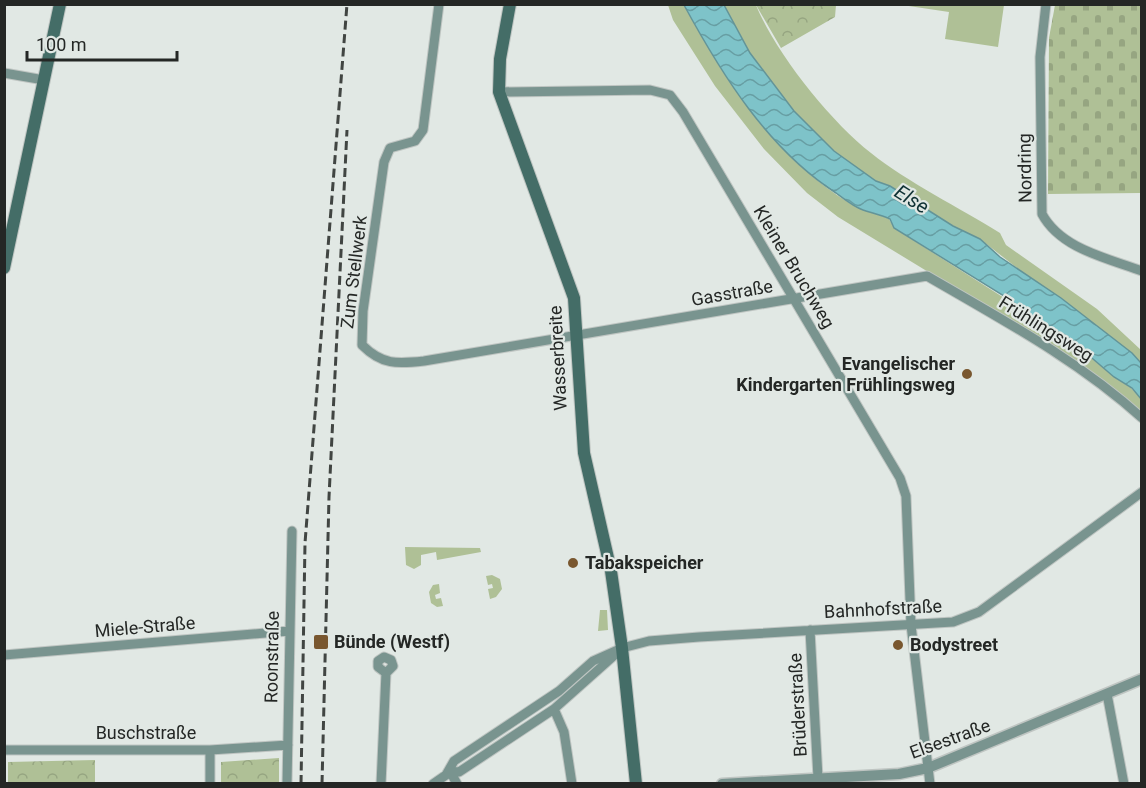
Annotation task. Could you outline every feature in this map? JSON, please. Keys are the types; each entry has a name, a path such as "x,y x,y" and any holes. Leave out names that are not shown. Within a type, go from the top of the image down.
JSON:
{"main road":[{"path":"4,268 60,4"},
{"name":"Wasserbreite","path":"510,4 500,59 499,92 574,298 579,407 584,453 611,571 622,648 636,783"}],"street":[{"name":"Zum Stellwerk","path":"439,4 423,130 415,141 390,148 384,162 363,311 362,345 375,358 388,362 411,363 577,335"},
{"name":"Nordring","path":"1046,4 1040,38 1042,214 1056,234 1070,242 1142,271"},
{"path":"4,73 44,80"},
{"name":"Kleiner Bruchweg","path":"499,92 650,90 670,95 900,478 906,496 911,625 930,783"},
{"name":"Gasstraße","path":"577,335 927,276"},
{"name":"Frühlingsweg","path":"927,276 1048,347 1107,388 1142,418"},
{"name":"Bahnhofstraße","path":"434,783 450,771 454,761 559,691 593,662 622,648 649,641 953,621 979,612 1142,492"},
{"name":"Roonstraße","path":"287,783 292,531"},
{"name":"Brüderstraße","path":"810,630 818,778"},
{"name":"Miele-Straße","path":"4,655 289,631"},
{"name":"Bahnhofstraße","path":"450,771 459,772 555,709 598,673 622,648"},
{"path":"381,783 386,673"},
{"name":"Elsestraße","path":"722,783 899,774 928,768 1142,679"},
{"path":"1107,694 1124,783"},
{"path":"555,709 564,732 572,783"},
{"name":"Buschstraße","path":"4,750 210,750 288,746"},
{"path":"210,750 210,783"},
{"path":"450,771 457,783"}],"green space":[{"path":"668,5 684,5 717,62 754,116 799,164 851,204 889,219 894,228 1039,320 1041,325 1064,335 1114,377 1131,388 1141,399 1141,414 930,273 838,217 807,193 764,149 715,86 673,20"},
{"path":"724,5 756,5 776,43 805,85 855,139 885,164 1000,233 1006,245 1097,309 1141,350 1141,362 1061,298 1040,286 980,239 953,226 890,186 876,181 834,151 794,111 750,53"},
{"path":"756,5 836,5 835,17 781,48"},
{"path":"902,5 1004,5 998,47 945,39 949,12"},
{"path":"1055,5 1141,5 1141,193 1048,194 1049,38"},
{"path":"405,547 480,548 481,552 437,560 436,552 421,555 421,565 414,569 406,565"},
{"path":"492,575 500,579 502,589 496,597 490,599 488,589 493,588 492,584 488,585 486,576"},
{"path":"439,584 440,593 435,595 436,599 441,598 443,606 437,607 431,603 429,592 433,585"},
{"path":"600,610 607,610 608,630 598,631"},
{"path":"279,758 279,783 221,783 221,762"},
{"path":"95,760 95,783 8,783 8,762"}],"water":[{"path":"684,5 724,5 750,53 794,111 834,151 876,181 890,186 953,226 980,239 1000,257 1061,298 1132,353 1141,363 1141,399 1132,388 1114,377 1065,335 1041,324 1009,299 894,228 890,219 856,207 812,175 768,133 749,109 714,58"}],"railway":[{"path":"301,784 305,543 347,4"},
{"path":"322,784 329,497 347,130"}],"place":[{"name":"Evangelischer Kindergarten Frühlingsweg","path":"967,374"},
{"name":"Tabakspeicher","path":"573,563"},
{"name":"Bünde (Westf)","path":"321,642"},
{"name":"Bodystreet","path":"898,645"}],"water label":[{"name":"Else","path":"912,199"}]}
